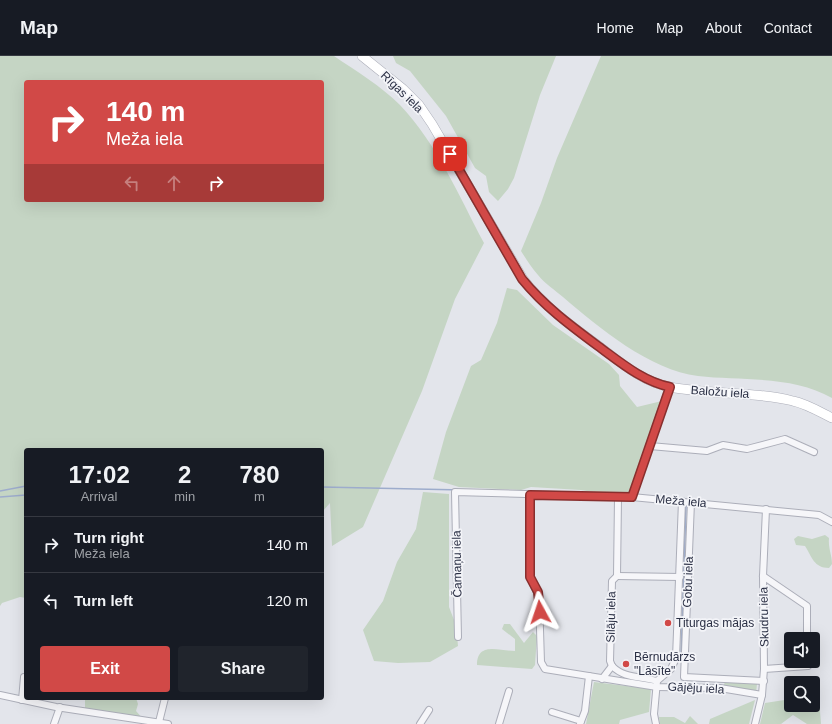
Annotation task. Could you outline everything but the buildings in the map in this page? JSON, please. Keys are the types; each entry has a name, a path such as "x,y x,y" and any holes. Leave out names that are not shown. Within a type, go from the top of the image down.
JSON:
{"main road":[{"name":"Rīgas iela","path":"362,56 403,89 419,105 442,140 522,279 534,294 573,327"},
{"name":"Baložu iela","path":"573,327 633,371 654,382 670,387 774,397 795,401 832,418"}],"street":[{"path":"632,497 670,387"},
{"path":"650,446 707,451 723,445 747,449 785,439 814,452"},
{"name":"Meža iela","path":"455,492 618,498 632,497 819,515 832,522"},
{"name":"Čamaņu iela","path":"455,492 458,636"},
{"name":"Gājēju iela","path":"530,495 530,577 539,598 542,667 548,671 602,679 720,688 762,695"},
{"name":"Silāju iela","path":"612,666 610,661 612,581 617,576 618,498"},
{"name":"Gobu iela","path":"657,684 671,669 676,658 682,501"},
{"name":"Gobu iela","path":"691,502 684,677 764,681"},
{"name":"Skudru iela","path":"755,724 764,681 763,576 766,509"},
{"path":"617,576 680,577"},
{"path":"763,576 807,606 807,632"},
{"path":"602,679 612,666 628,677 644,677 657,684 654,714 656,724"},
{"path":"764,670 786,668"},
{"path":"552,712 581,722 585,711 589,676"},
{"path":"22,700 24,677"},
{"path":"499,724 509,691"},
{"path":"0,696 168,724"},
{"path":"159,722 164,700"},
{"path":"54,724 60,707"},
{"path":"420,724 429,710"}],"green space":[{"path":"0,56 334,56 385,91 413,120 436,153 484,243 455,299 422,391 363,527 332,546 330,503 324,510 324,448 24,448 24,598 20,597 2,603 0,606"},
{"path":"393,56 556,56 540,95 514,178 508,189 498,201 489,192 486,176 475,168 446,116 410,71 396,63"},
{"path":"601,56 832,56 832,398 817,391 784,382 698,376 680,372 644,357 593,322 544,281 527,260 521,251 541,203 557,158"},
{"path":"507,288 517,290 553,325 609,364 619,375 620,386 637,407 662,401 633,483 627,495 531,487 521,490 459,487 433,479 446,432 471,366 481,360 497,323"},
{"path":"423,492 449,494 449,607 456,625 458,646 430,662 398,663 374,661 363,630 383,601 397,562 416,529"},
{"path":"825,535 829,538 832,561 829,568 824,568 817,564 805,546 796,545 794,539 798,536 812,539"},
{"path":"504,624 510,624 524,643 533,632 537,636 535,665 532,669 477,665 478,658 485,650 496,649 515,651 515,639 502,629"},
{"path":"594,682 651,689 649,712 620,720 619,724 586,724"},
{"path":"725,682 757,684 756,693 723,687"},
{"path":"85,700 137,700 138,704 136,711 144,720 85,711"},
{"path":"755,700 749,724 709,724 710,719"},
{"path":"784,700 784,712 820,712 820,710 821,724 807,724 793,715 781,724 760,724 765,703"},
{"path":"690,716 698,724 660,724 659,717 674,717 685,723"}],"waterway":[{"path":"0,491 24,486"},
{"path":"324,487 609,493"},
{"path":"0,497 24,495"},
{"path":"681,657 686,506"}],"place":[{"name":"Titurgas mājas","path":"668,623"},
{"name":"Bērnudārzs \"Lāsīte\"","path":"626,664"}],"route":[{"path":"450,154 522,279 534,294 573,327 633,371 654,382 670,387 632,497 614,498 530,495 530,577 538,592 540,612"}]}
